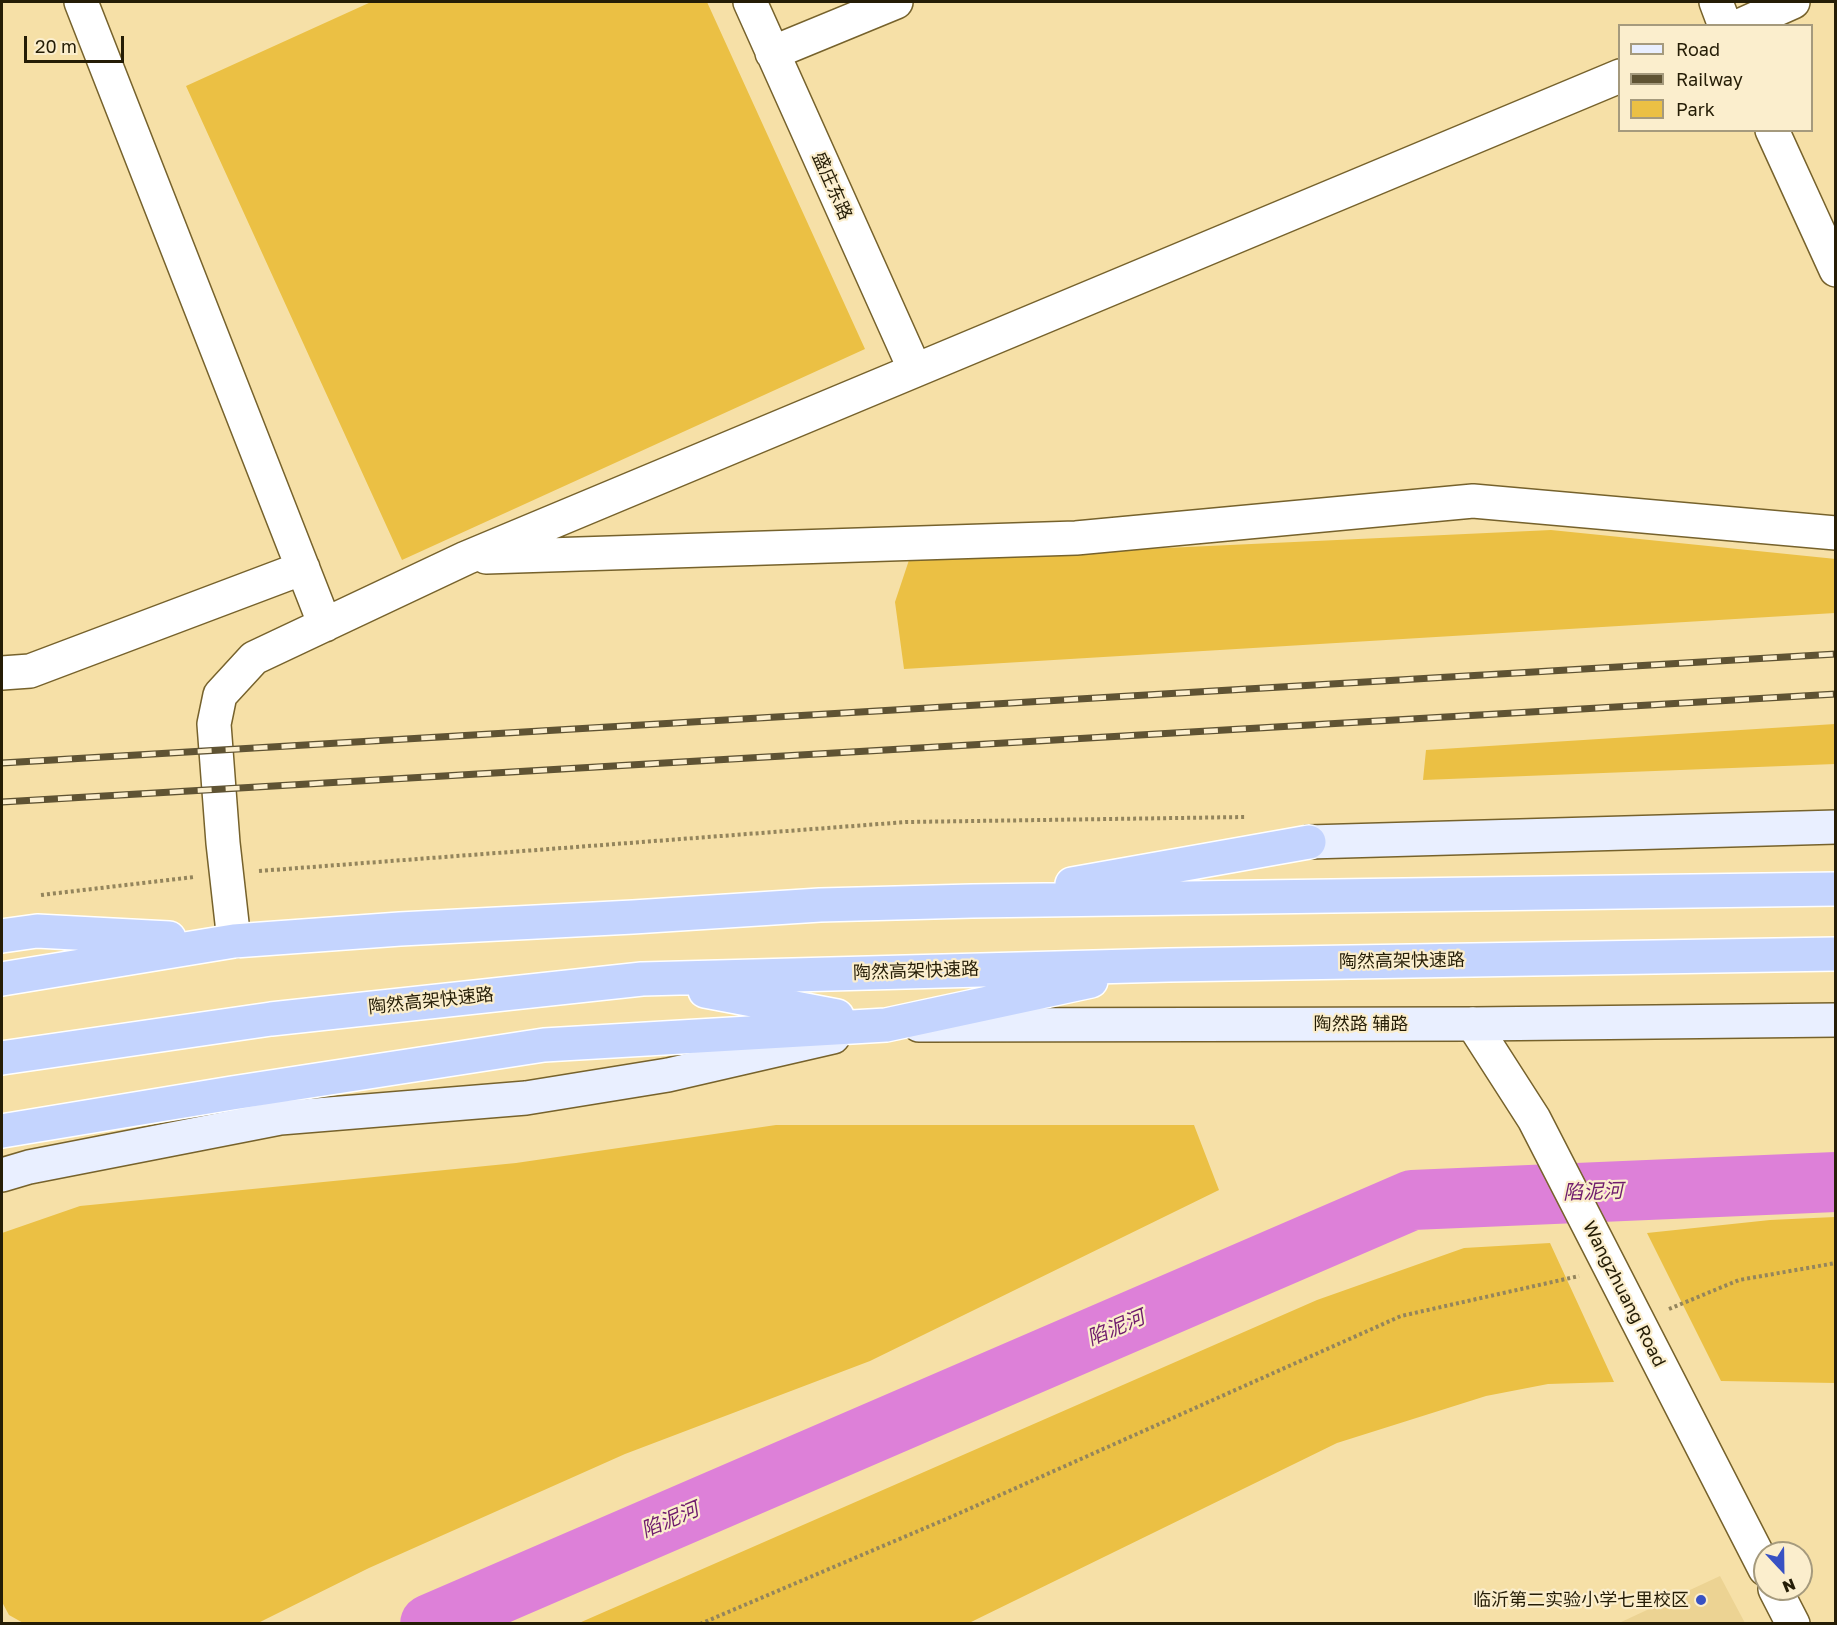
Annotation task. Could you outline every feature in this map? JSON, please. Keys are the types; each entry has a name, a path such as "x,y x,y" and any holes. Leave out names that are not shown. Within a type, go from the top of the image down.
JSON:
{"highway":[{"path":"972,901 1309,842"},
{"path":"2,979 234,941 400,928 820,905 1836,889"},
{"path":"2,936 37,931 234,941"},
{"name":"陶然高架快速路","path":"2,1058 271,1019 642,979 1169,965 1836,954"},
{"path":"2,1131 232,1092 544,1045 886,1025 1169,965"},
{"path":"642,979 886,1025"}],"main road":[{"path":"1309,842 1836,827"},
{"name":"陶然路 辅路","path":"2,1175 29,1167 280,1118 526,1098 668,1075 886,1025 1473,1024 1836,1020"}],"street":[{"path":"81,2 325,625"},
{"name":"盛庄东路","path":"750,2 915,370"},
{"path":"772,53 896,2"},
{"path":"1716,2 1724,24"},
{"path":"1744,24 1793,2"},
{"path":"234,941 214,724 220,695 254,658 466,558 1618,77"},
{"path":"1773,132 1836,270"},
{"path":"466,558 1076,538 1473,501 1836,533"},
{"path":"2,673 30,671 303,568"},
{"name":"Wangzhuang Road","path":"1473,1024 1534,1119 1753,1546"},
{"path":"1781,1601 1793,1623"}],"path":[{"path":"37,896 226,873 906,822 1252,817"},
{"path":"1638,1322 1739,1281 1836,1263"},
{"path":"700,1623 951,1516 1401,1316 1611,1269"}],"shaded area":[{"name":"临沂第二实验小学七里校区","path":"1720,1576 1745,1623 1619,1623"}],"green space":[{"path":"371,2 707,2 865,349 402,560 186,86"},
{"path":"1551,530 1836,559 1835,613 904,669 895,602 909,560"},
{"path":"1835,724 1835,764 1423,780 1426,750"},
{"path":"776,1125 1194,1125 1219,1190 870,1361 625,1454 369,1568 258,1623 25,1624 9,1615 2,1602 2,1233 80,1206 516,1163"},
{"path":"1835,1217 1835,1383 1721,1381 1647,1233 1770,1220"},
{"path":"1550,1243 1614,1382 1548,1384 1486,1396 1337,1443 969,1623 579,1623 1317,1300 1464,1248"}],"waterway":[{"name":"陷泥河","path":"430,1624 1412,1200 1836,1182"}],"railway":[{"path":"2,763 1836,654"},
{"path":"2,802 1836,694"}],"place":[{"name":"临沂第二实验小学七里校区","path":"1701,1600"}]}
